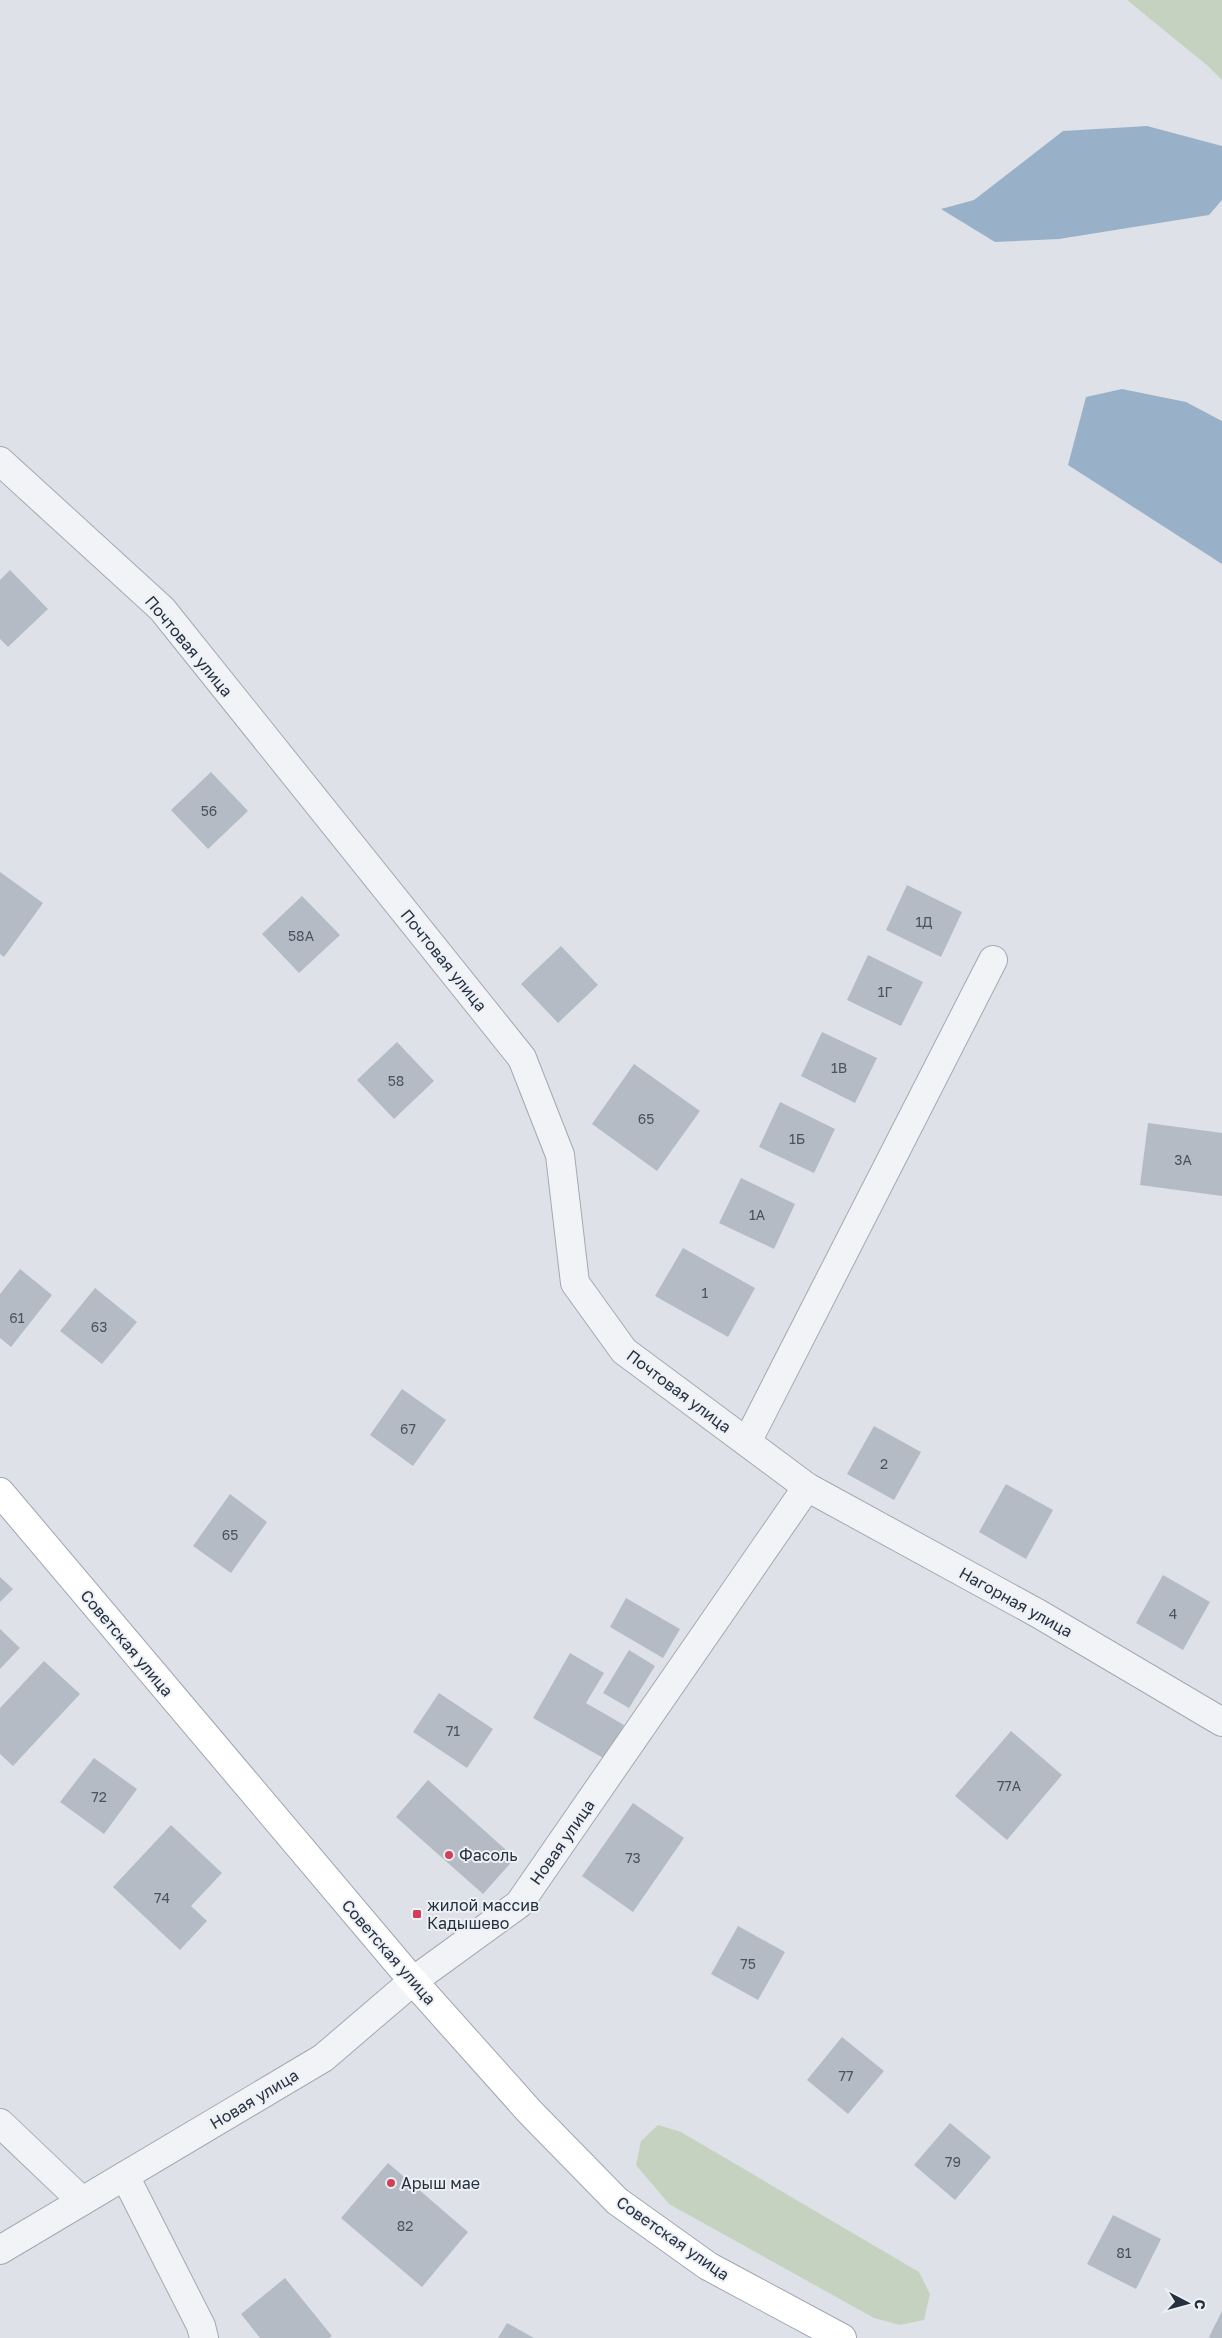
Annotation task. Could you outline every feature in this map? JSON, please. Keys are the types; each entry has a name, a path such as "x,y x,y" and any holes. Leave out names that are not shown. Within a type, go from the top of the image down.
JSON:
{"main road":[{"name":"Советская улица","path":"0,1492 413,1982 530,2112 617,2201 708,2266 842,2338"}],"street":[{"name":"Почтовая улица","path":"0,461 162,609 522,1058 560,1155 575,1283 624,1351 807,1487"},
{"path":"747,1442 993,960"},
{"name":"Нагорная улица","path":"807,1487 1039,1614 1222,1722"},
{"name":"Новая улица","path":"0,2250 323,2058 413,1982 519,1904 807,1487"},
{"path":"0,2123 82,2201"},
{"path":"125,2176 201,2326 204,2338"}],"green space":[{"path":"1127,0 1222,0 1222,80 1208,66"},
{"path":"658,2125 681,2132 919,2272 930,2294 924,2320 900,2325 874,2318 669,2204 636,2165 641,2141"}],"water":[{"path":"1147,126 1222,146 1222,200 1209,215 1059,239 995,242 941,209 974,200 1063,131"},
{"path":"1122,389 1186,402 1222,421 1222,564 1068,465 1086,397"}],"building":[{"path":"10,570 48,609 8,647 0,639 0,580"},
{"path":"211,772 248,811 208,849 171,810"},
{"path":"0,872 43,903 4,957 0,954"},
{"path":"907,885 962,912 941,957 886,930"},
{"path":"302,896 340,935 299,973 262,934"},
{"path":"561,946 598,985 558,1023 521,984"},
{"path":"868,955 923,982 901,1026 847,1000"},
{"path":"822,1032 877,1058 855,1103 801,1076"},
{"path":"397,1042 434,1081 394,1119 357,1080"},
{"path":"634,1064 700,1111 657,1171 592,1124"},
{"path":"780,1102 835,1129 814,1173 759,1147"},
{"path":"1148,1123 1222,1133 1222,1196 1140,1185"},
{"path":"741,1178 795,1204 774,1249 719,1223"},
{"path":"683,1248 755,1288 728,1337 655,1296"},
{"path":"20,1269 52,1295 11,1347 0,1338 0,1294"},
{"path":"95,1288 137,1322 102,1364 60,1331"},
{"path":"402,1389 446,1420 413,1466 370,1435"},
{"path":"874,1426 921,1452 894,1500 847,1474"},
{"path":"1006,1484 1053,1510 1026,1559 979,1532"},
{"path":"230,1494 267,1522 231,1573 193,1546"},
{"path":"1163,1575 1210,1602 1183,1650 1136,1623"},
{"path":"0,1577 13,1589 0,1602"},
{"path":"626,1598 680,1629 663,1658 610,1627"},
{"path":"0,1629 20,1648 0,1669"},
{"path":"629,1650 655,1666 629,1708 603,1693"},
{"path":"570,1653 604,1673 586,1703 624,1725 605,1759 533,1718"},
{"path":"44,1661 80,1694 13,1766 0,1754 0,1708"},
{"path":"439,1693 493,1729 467,1768 413,1732"},
{"path":"1011,1731 1062,1775 1007,1840 955,1796"},
{"path":"94,1758 137,1789 104,1834 60,1802"},
{"path":"428,1780 515,1858 483,1894 396,1817"},
{"path":"633,1803 684,1838 633,1912 582,1876"},
{"path":"171,1825 222,1873 191,1906 207,1921 180,1950 113,1887"},
{"path":"738,1926 785,1952 758,2000 711,1974"},
{"path":"842,2037 884,2071 848,2114 807,2080"},
{"path":"950,2123 991,2157 955,2200 914,2165"},
{"path":"388,2163 468,2232 422,2287 341,2218"},
{"path":"1113,2215 1161,2239 1136,2289 1087,2264"},
{"path":"285,2278 332,2336 329,2338 260,2338 241,2314"},
{"path":"1222,2311 1222,2338 1211,2338 1209,2337"},
{"path":"507,2323 534,2338 498,2338"}],"place":[{"name":"Фасоль","path":"449,1855"},
{"name":"жилой массив Кадышево","path":"417,1914"},
{"name":"Арыш мае","path":"391,2183"}]}
